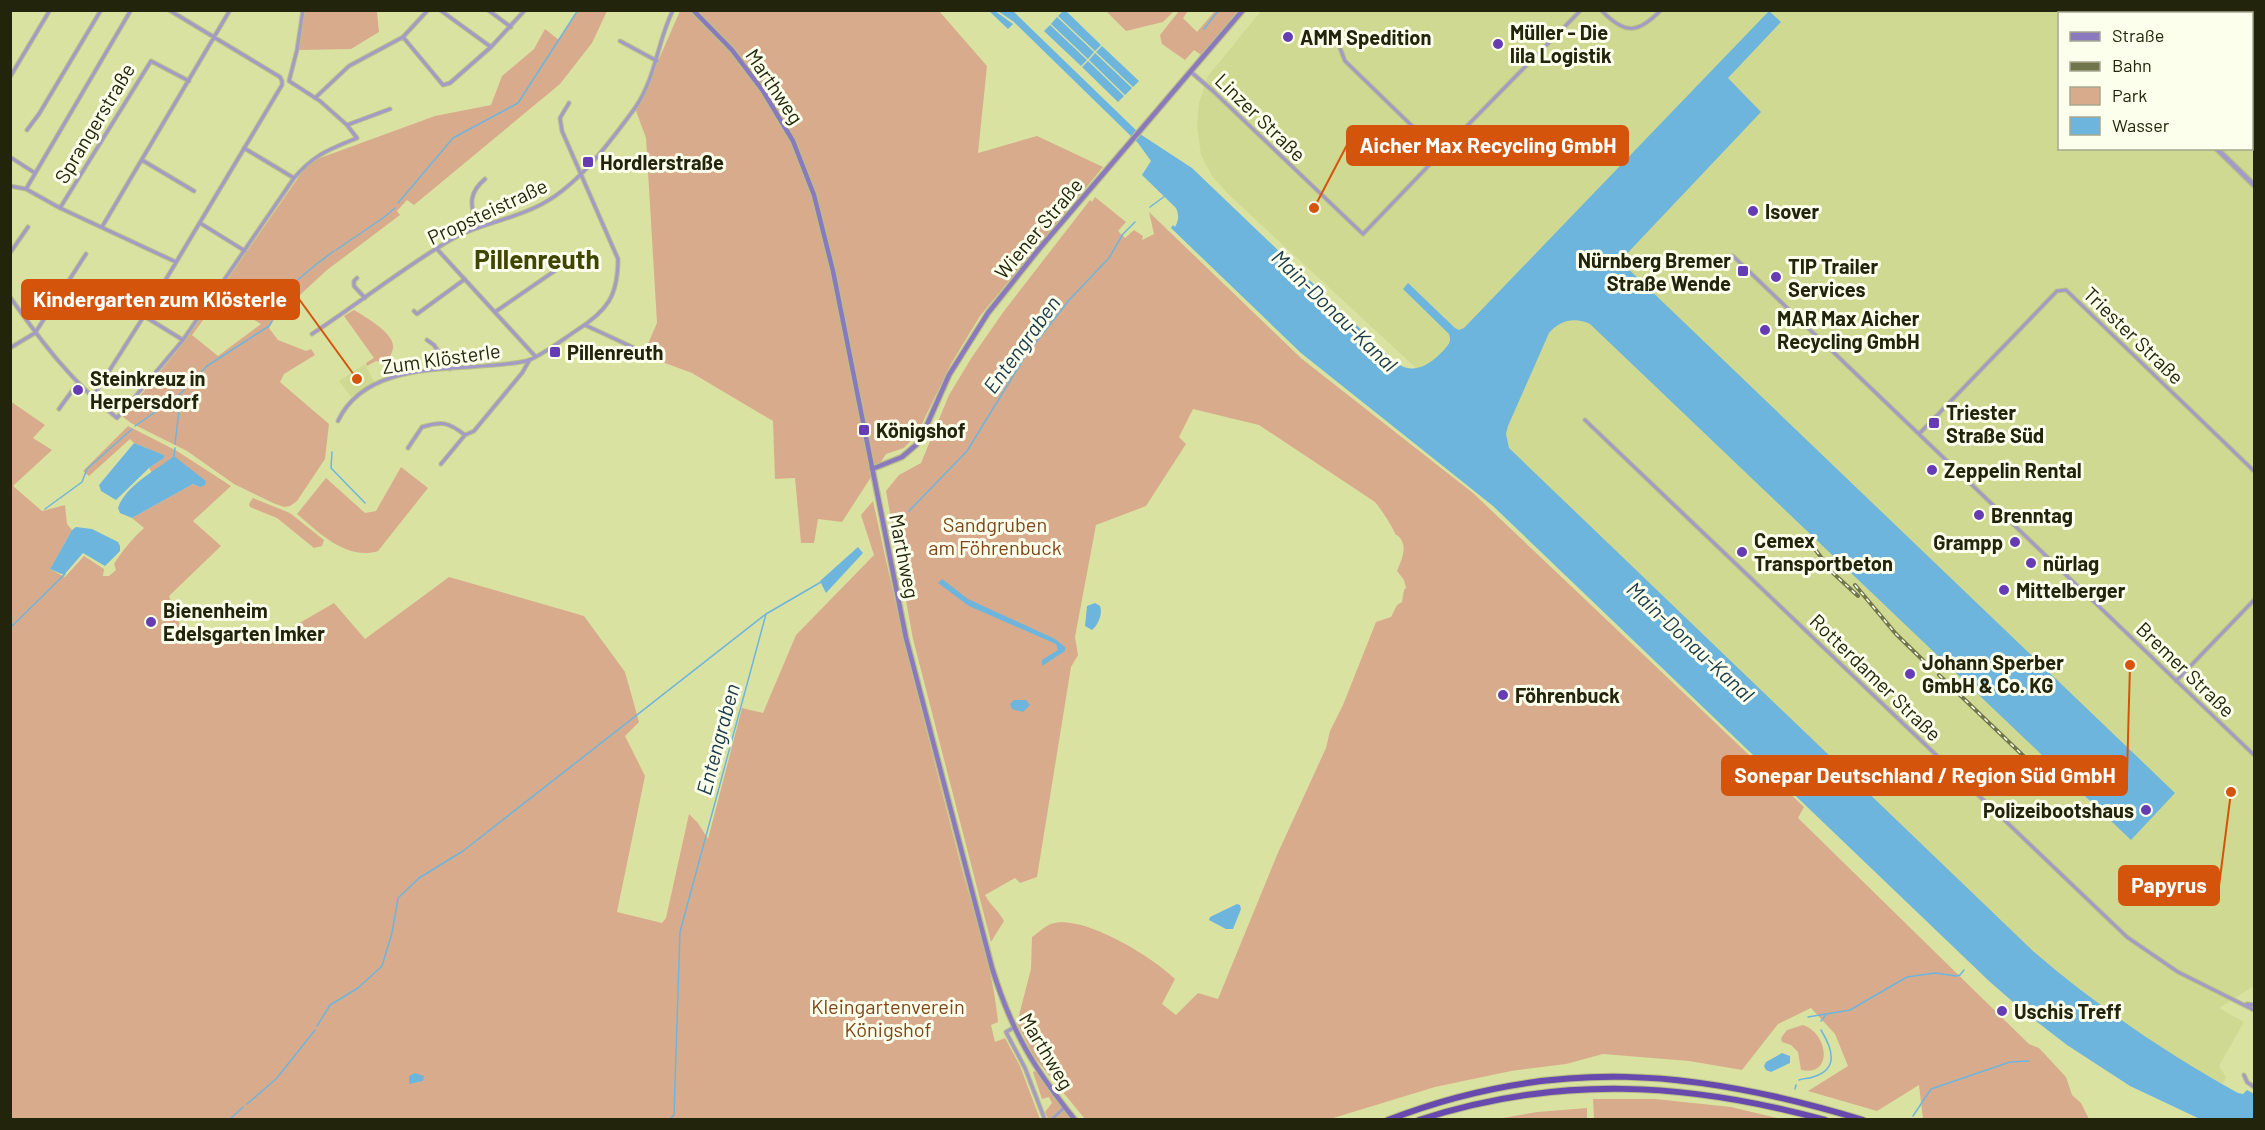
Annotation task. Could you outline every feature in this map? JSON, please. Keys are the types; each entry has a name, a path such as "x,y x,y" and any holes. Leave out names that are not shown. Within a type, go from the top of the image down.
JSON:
{"highway":[{"path":"1388,1119 1438,1102 1492,1089 1559,1079 1607,1076 1665,1078 1722,1084 1863,1119"},
{"path":"1419,1119 1531,1093 1619,1088 1711,1094 1825,1119"}],"main road":[{"name":"Marthweg","path":"693,10 732,50 757,82 784,124 803,162 816,201 833,271 903,625 922,707 992,968 1013,1028 1035,1067 1075,1119"},
{"name":"Wiener Straße","path":"872,469 902,457 916,445 949,375 982,321 1039,249 1243,10"}],"street":[{"path":"10,77 50,10"},
{"path":"27,130 39,114 101,10"},
{"path":"26,189 131,10"},
{"path":"92,398 144,316 282,85 280,77 169,10"},
{"path":"102,226 230,10"},
{"path":"10,297 34,333 78,384 117,418 183,340 294,178 318,154 357,138 315,98 289,81 297,50 303,10"},
{"path":"315,98 349,66 403,38 428,10"},
{"path":"440,10 491,47"},
{"path":"488,10 511,27"},
{"path":"403,38 443,85 450,83 491,47 525,10"},
{"name":"Propsteistraße","path":"312,334 437,249 476,228 537,207 564,189 581,173 636,106 657,61 673,10"},
{"path":"1464,129 1581,10"},
{"path":"1601,10 1612,22 1623,28 1634,29 1648,23 1660,10"},
{"path":"620,41 657,61"},
{"path":"1340,48 1346,61 1441,154 1460,134"},
{"name":"Sprangerstraße","path":"60,208 151,61 189,81"},
{"name":"Linzer Straße","path":"1191,72 1213,90 1363,234 1441,154"},
{"path":"569,103 562,114 561,126 581,173"},
{"path":"347,126 390,109"},
{"path":"244,148 294,178"},
{"path":"2218,150 2254,185"},
{"path":"10,157 36,173"},
{"path":"142,160 194,191"},
{"name":"Zum Klösterle","path":"441,464 465,435 474,431 522,373 529,361 585,325 602,311 613,294 618,274 618,259 581,173"},
{"path":"476,228 471,198 478,185 485,179"},
{"path":"10,186 26,189 60,208 176,262"},
{"path":"200,223 245,250"},
{"path":"10,253 28,227"},
{"path":"437,249 535,356"},
{"path":"10,348 34,333 86,254"},
{"name":"Bremer Straße","path":"1733,256 2254,755"},
{"path":"495,312 556,270"},
{"path":"357,278 354,286 365,298"},
{"path":"414,312 417,314 465,279"},
{"name":"Triester Straße","path":"1918,434 2057,291 2066,290 2254,471"},
{"path":"144,316 183,340"},
{"path":"585,325 643,352"},
{"path":"427,340 434,345 450,369"},
{"name":"Zum Klösterle","path":"339,421 352,399 376,382 450,369 529,361"},
{"path":"59,410 78,384"},
{"name":"Rotterdamer Straße","path":"1585,420 2127,937 2178,972 2254,1010"},
{"path":"408,448 422,427 440,422 452,425 465,435"},
{"path":"2176,681 2254,600"},
{"name":"Rotterdamer Straße","path":"2242,1004 2254,1005"},
{"path":"1013,1028 1006,1032 1025,1068 1045,1119"},
{"path":"2244,1076 2254,1088"},
{"path":"1050,1119 1065,1107"}],"shaded area":[{"path":"1261,11 2254,11 2254,986 2219,1008 2244,1022 2219,1066 2226,1077 2223,1084 2128,1026 2079,990 2023,943 1515,456 1417,369 1228,194 1212,176 1201,155 1197,127 1199,103 1208,76"},
{"path":"365,364 374,382 351,397 339,381"}],"green space":[{"path":"305,11 377,12 379,32 351,49 299,50"},
{"path":"578,11 607,11 592,43 560,84 414,205 407,200 397,211 400,215 327,270 275,318 269,328 278,340 306,351 311,349 315,355 284,374 280,382 329,424 325,459 297,501 284,507 273,503 234,484 187,451 123,417 184,342 309,162 435,116 491,105 502,76 534,49 545,29 559,40","holes":["219,299 261,324 218,356 192,335"]},
{"path":"680,11 939,11 987,66 978,153 1037,136 1103,167 980,316 951,364 917,434 904,448 886,454 842,522 818,519 814,543 801,543 795,478 775,479 773,421 692,373 643,355 657,323 646,138 636,111"},
{"path":"1106,11 1174,11 1163,22 1126,31"},
{"path":"1179,11 1188,11 1183,18 1197,32 1215,11 1238,11 1201,55 1194,50 1185,60 1162,44 1160,35"},
{"name":"Sandgruben am Föhrenbuck","path":"1095,197 1126,222 1118,231 1125,238 1134,230 1143,236 1142,240 1154,234 1149,212 1302,359 1473,493 1804,807 1798,818 2029,1044 2039,1048 2066,1077 2072,1095 2081,1103 2089,1119 1923,1119 1919,1085 1877,1111 1808,1091 1848,1066 1835,1034 1811,1008 1778,1024 1742,1070 1689,1061 1603,1054 1566,1064 1511,1071 1435,1087 1330,1119 1085,1119 1034,1057 1017,1023 1031,969 1032,937 1051,924 1064,922 1098,931 1135,949 1175,979 1162,1004 1176,1015 1198,993 1218,999 1277,855 1326,748 1330,731 1343,705 1376,622 1391,617 1397,605 1402,602 1406,588 1404,580 1397,571 1403,554 1402,542 1375,502 1259,425 1193,409 1179,437 1186,444 1146,506 1096,525 1075,637 1078,655 1071,667 1037,877 1020,883 1015,878 985,895 1004,921 991,942 913,639 886,491 899,475 921,463 949,395 972,357 1004,311 1090,200 1092,202"},
{"path":"354,310 388,335 393,350 386,363 376,361 367,366 366,363 374,358 344,316"},
{"name":"Kleingartenverein Königshof","path":"10,401 45,425 33,438 52,450 13,486 42,511 65,505 67,524 72,530 50,569 65,577 84,556 104,569 103,576 109,576 116,570 114,564 121,554 144,528 132,518 193,484 200,487 174,456 152,473 149,468 164,458 164,455 134,443 130,439 89,476 83,471 128,426 177,451 231,486 193,521 221,546 169,596 185,639 277,636 334,603 365,639 449,577 584,616 625,672 639,722 625,736 645,776 617,912 662,923 666,918 689,814 708,839 742,708 763,713 796,635 874,555 861,515 873,501 924,719 991,979 998,1022 991,1025 995,1042 1005,1038 1020,1066 1040,1119 11,1119"},
{"path":"401,467 428,488 378,551 366,553 344,548 324,536 297,514 326,478 365,513 376,511"},
{"path":"253,498 290,513 324,540 322,546 314,548 277,518 250,507 249,504"},
{"path":"1803,1025 1818,1036 1824,1053 1819,1067 1812,1070 1801,1070 1798,1052 1791,1045 1782,1042 1781,1038 1787,1030"},
{"path":"1035,1071 1071,1119 1048,1119 1045,1112 1052,1103 1049,1097 1042,1099 1033,1072"},
{"path":"1593,1099 1655,1099 1731,1107 1781,1119 1594,1119"},
{"path":"1587,1108 1587,1119 1497,1119 1537,1112"}],"water":[{"path":"989,11 995,11 1013,24 1008,29"},
{"name":"Main-Donau-Kanal","path":"998,11 1013,11 1140,134 1192,168 1395,362 1402,366 1415,368 1432,361 1443,351 1450,339 1449,334 1403,289 1408,283 1455,328 1459,330 1464,328 1769,11 1781,22 1728,78 1761,112 1620,261 2175,793 2131,840 1590,324 1568,321 1558,325 1549,333 1508,426 1506,434 1509,448 2033,951 2082,991 2157,1045 2238,1093 2243,1094 2247,1090 2254,1094 2254,1119 2200,1119 2130,1086 2067,1045 1989,981 1493,506 1301,353 1171,228 1173,225 1175,227 1178,220 1176,208 1142,175 1151,161 1138,143 1014,22"},
{"path":"1066,11 1101,45 1095,51 1058,16"},
{"path":"1057,17 1094,52 1088,59 1051,24"},
{"path":"1050,25 1087,60 1081,66 1044,31"},
{"path":"1102,46 1139,81 1133,87 1096,52"},
{"path":"1095,53 1132,88 1125,95 1089,60"},
{"path":"1088,61 1124,96 1118,102 1082,67"},
{"path":"134,443 164,455 164,458 149,468 116,500 101,491 99,485"},
{"path":"174,456 206,481 205,485 200,487 193,484 132,518 120,513 118,508 127,492"},
{"path":"76,527 92,529 118,542 120,551 105,566 83,553 64,575 50,569 72,530"},
{"path":"858,547 863,553 826,593 820,581"},
{"path":"942,579 968,599 1055,639 1065,647 1065,651 1042,666 1042,660 1058,650 1056,644 969,606 938,583"},
{"path":"1095,603 1100,606 1101,612 1092,630 1085,626 1087,606"},
{"path":"1014,700 1026,700 1030,705 1023,712 1012,709 1010,704"},
{"path":"1237,904 1241,909 1233,929 1226,929 1209,920 1210,917"},
{"path":"1782,1053 1790,1056 1790,1063 1771,1072 1766,1070 1764,1066 1766,1062"},
{"path":"415,1073 424,1076 423,1081 409,1084 409,1076"}],"waterway":[{"path":"398,203 453,138 518,103 578,10"},
{"name":"Entengraben","path":"1204,29 1219,10"},
{"name":"Entengraben","path":"1150,207 1165,196"},
{"path":"336,250 395,208"},
{"name":"Entengraben","path":"909,511 967,451 1026,355 1070,299 1109,258 1123,234 1135,222"},
{"path":"176,398 207,366 269,326 284,293 334,251"},
{"path":"135,426 174,399"},
{"path":"175,444 180,402"},
{"path":"45,509 82,482 87,469 132,429"},
{"path":"174,456 175,448"},
{"path":"332,452 331,468 365,503"},
{"path":"10,628 65,574"},
{"name":"Entengraben","path":"669,1120 674,1115 680,932 766,614 821,582"},
{"path":"317,1026 330,1005 358,988 382,966 392,933 398,898 419,878 463,851 766,614"},
{"path":"1808,1017 1850,1010 1907,977 1935,973 1956,976 1964,970"},
{"path":"1821,1021 1826,1015"},
{"path":"247,1104 277,1078 315,1030"},
{"path":"1799,1080 1822,1073 1830,1063 1830,1051 1821,1030"},
{"path":"1913,1116 1931,1089 2010,1062 2029,1061"},
{"path":"1795,1089 1796,1085"},
{"path":"229,1120 243,1107"}],"railway":[{"path":"1805,536 1833,573 1858,596"},
{"path":"1855,585 1896,634 1932,669"},
{"path":"1939,675 2034,766"}],"place":[{"name":"AMM Spedition","path":"1288,37"},
{"name":"Müller - Die lila Logistik","path":"1498,44"},
{"name":"Hordlerstraße","path":"588,162"},
{"name":"Aicher Max Recycling GmbH","path":"1314,208"},
{"name":"Isover","path":"1753,211"},
{"name":"Nürnberg Bremer Straße Wende","path":"1743,271"},
{"name":"TIP Trailer Services","path":"1776,277"},
{"name":"MAR Max Aicher Recycling GmbH","path":"1765,330"},
{"name":"Pillenreuth","path":"555,352"},
{"name":"Kindergarten zum Klösterle","path":"357,379"},
{"name":"Steinkreuz in Herpersdorf","path":"78,390"},
{"name":"Triester Straße Süd","path":"1934,423"},
{"name":"Königshof","path":"864,430"},
{"name":"Zeppelin Rental","path":"1932,470"},
{"name":"Brenntag","path":"1979,515"},
{"name":"Grampp","path":"2015,542"},
{"name":"Cemex Transportbeton","path":"1742,552"},
{"name":"nürlag","path":"2031,563"},
{"name":"Mittelberger","path":"2004,590"},
{"name":"Bienenheim Edelsgarten Imker","path":"151,622"},
{"name":"Sonepar Deutschland / Region Süd GmbH","path":"2130,665"},
{"name":"Johann Sperber GmbH & Co. KG","path":"1910,674"},
{"name":"Föhrenbuck","path":"1503,695"},
{"name":"Papyrus","path":"2231,792"},
{"name":"Polizeibootshaus","path":"2146,810"},
{"name":"Uschis Treff","path":"2002,1011"}],"district":[{"name":"Pillenreuth","path":"537,258"}]}
